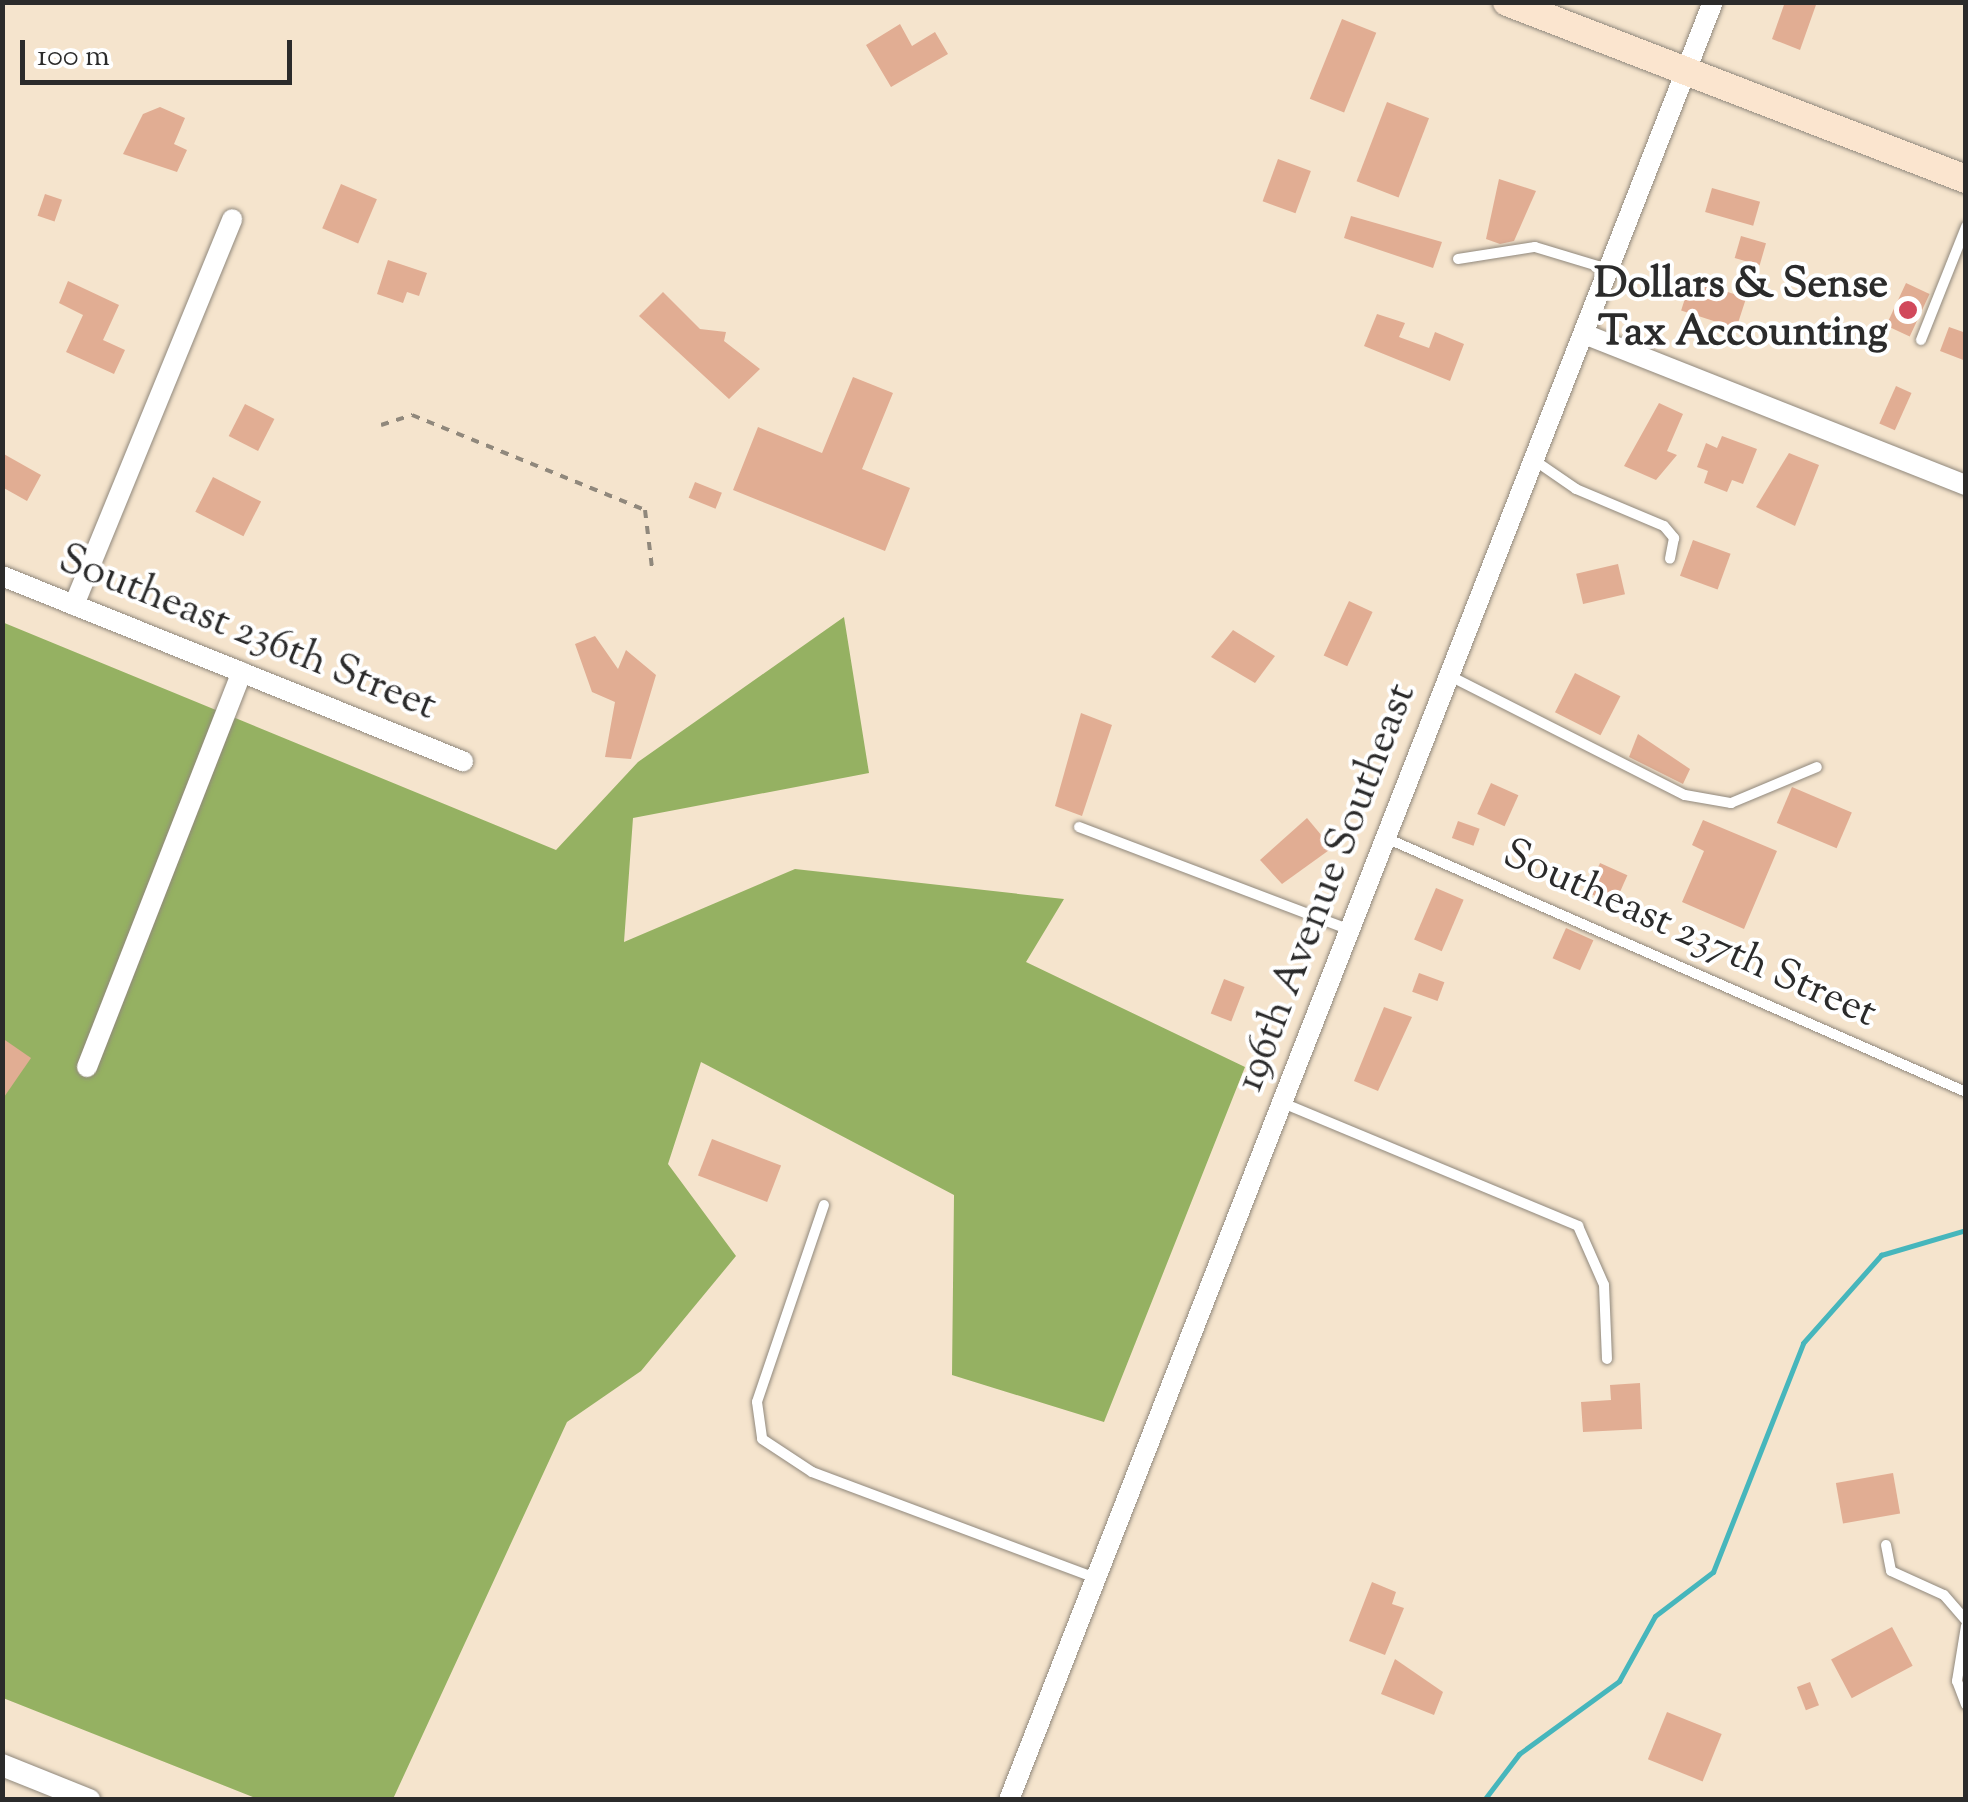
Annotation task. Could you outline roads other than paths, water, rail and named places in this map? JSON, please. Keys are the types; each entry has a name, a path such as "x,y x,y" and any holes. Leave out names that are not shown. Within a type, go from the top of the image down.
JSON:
{"main road":[{"path":"1507,2 1966,178"}],"street":[{"name":"196th Avenue Southeast","path":"1009,1800 1714,2"},
{"path":"74,605 232,219"},
{"path":"1584,334 1966,485"},
{"name":"Southeast 236th Street","path":"2,576 463,761"},
{"path":"87,1067 242,672"},
{"path":"2,1765 89,1800"}],"lane":[{"path":"1921,340 1966,227"},
{"path":"1458,259 1535,247 1609,269"},
{"path":"1534,460 1664,526 1674,538 1670,559"},
{"path":"1450,676 1685,795 1731,803 1817,768"},
{"path":"1079,826 1351,930"},
{"name":"Southeast 237th Street","path":"1386,838 1966,1092"},
{"path":"1284,1103 1578,1226 1604,1285 1607,1359"},
{"path":"824,1205 757,1402 762,1439 812,1472 1096,1578"},
{"path":"1886,1545 1891,1571 1944,1595 1966,1623 1957,1680 1966,1704"}],"waterway":[{"path":"1484,1800 1519,1754 1619,1681 1655,1616 1713,1572 1803,1343 1881,1255 1966,1230"}],"place":[{"name":"Dollars & Sense Tax Accounting","path":"1908,310"}]}
